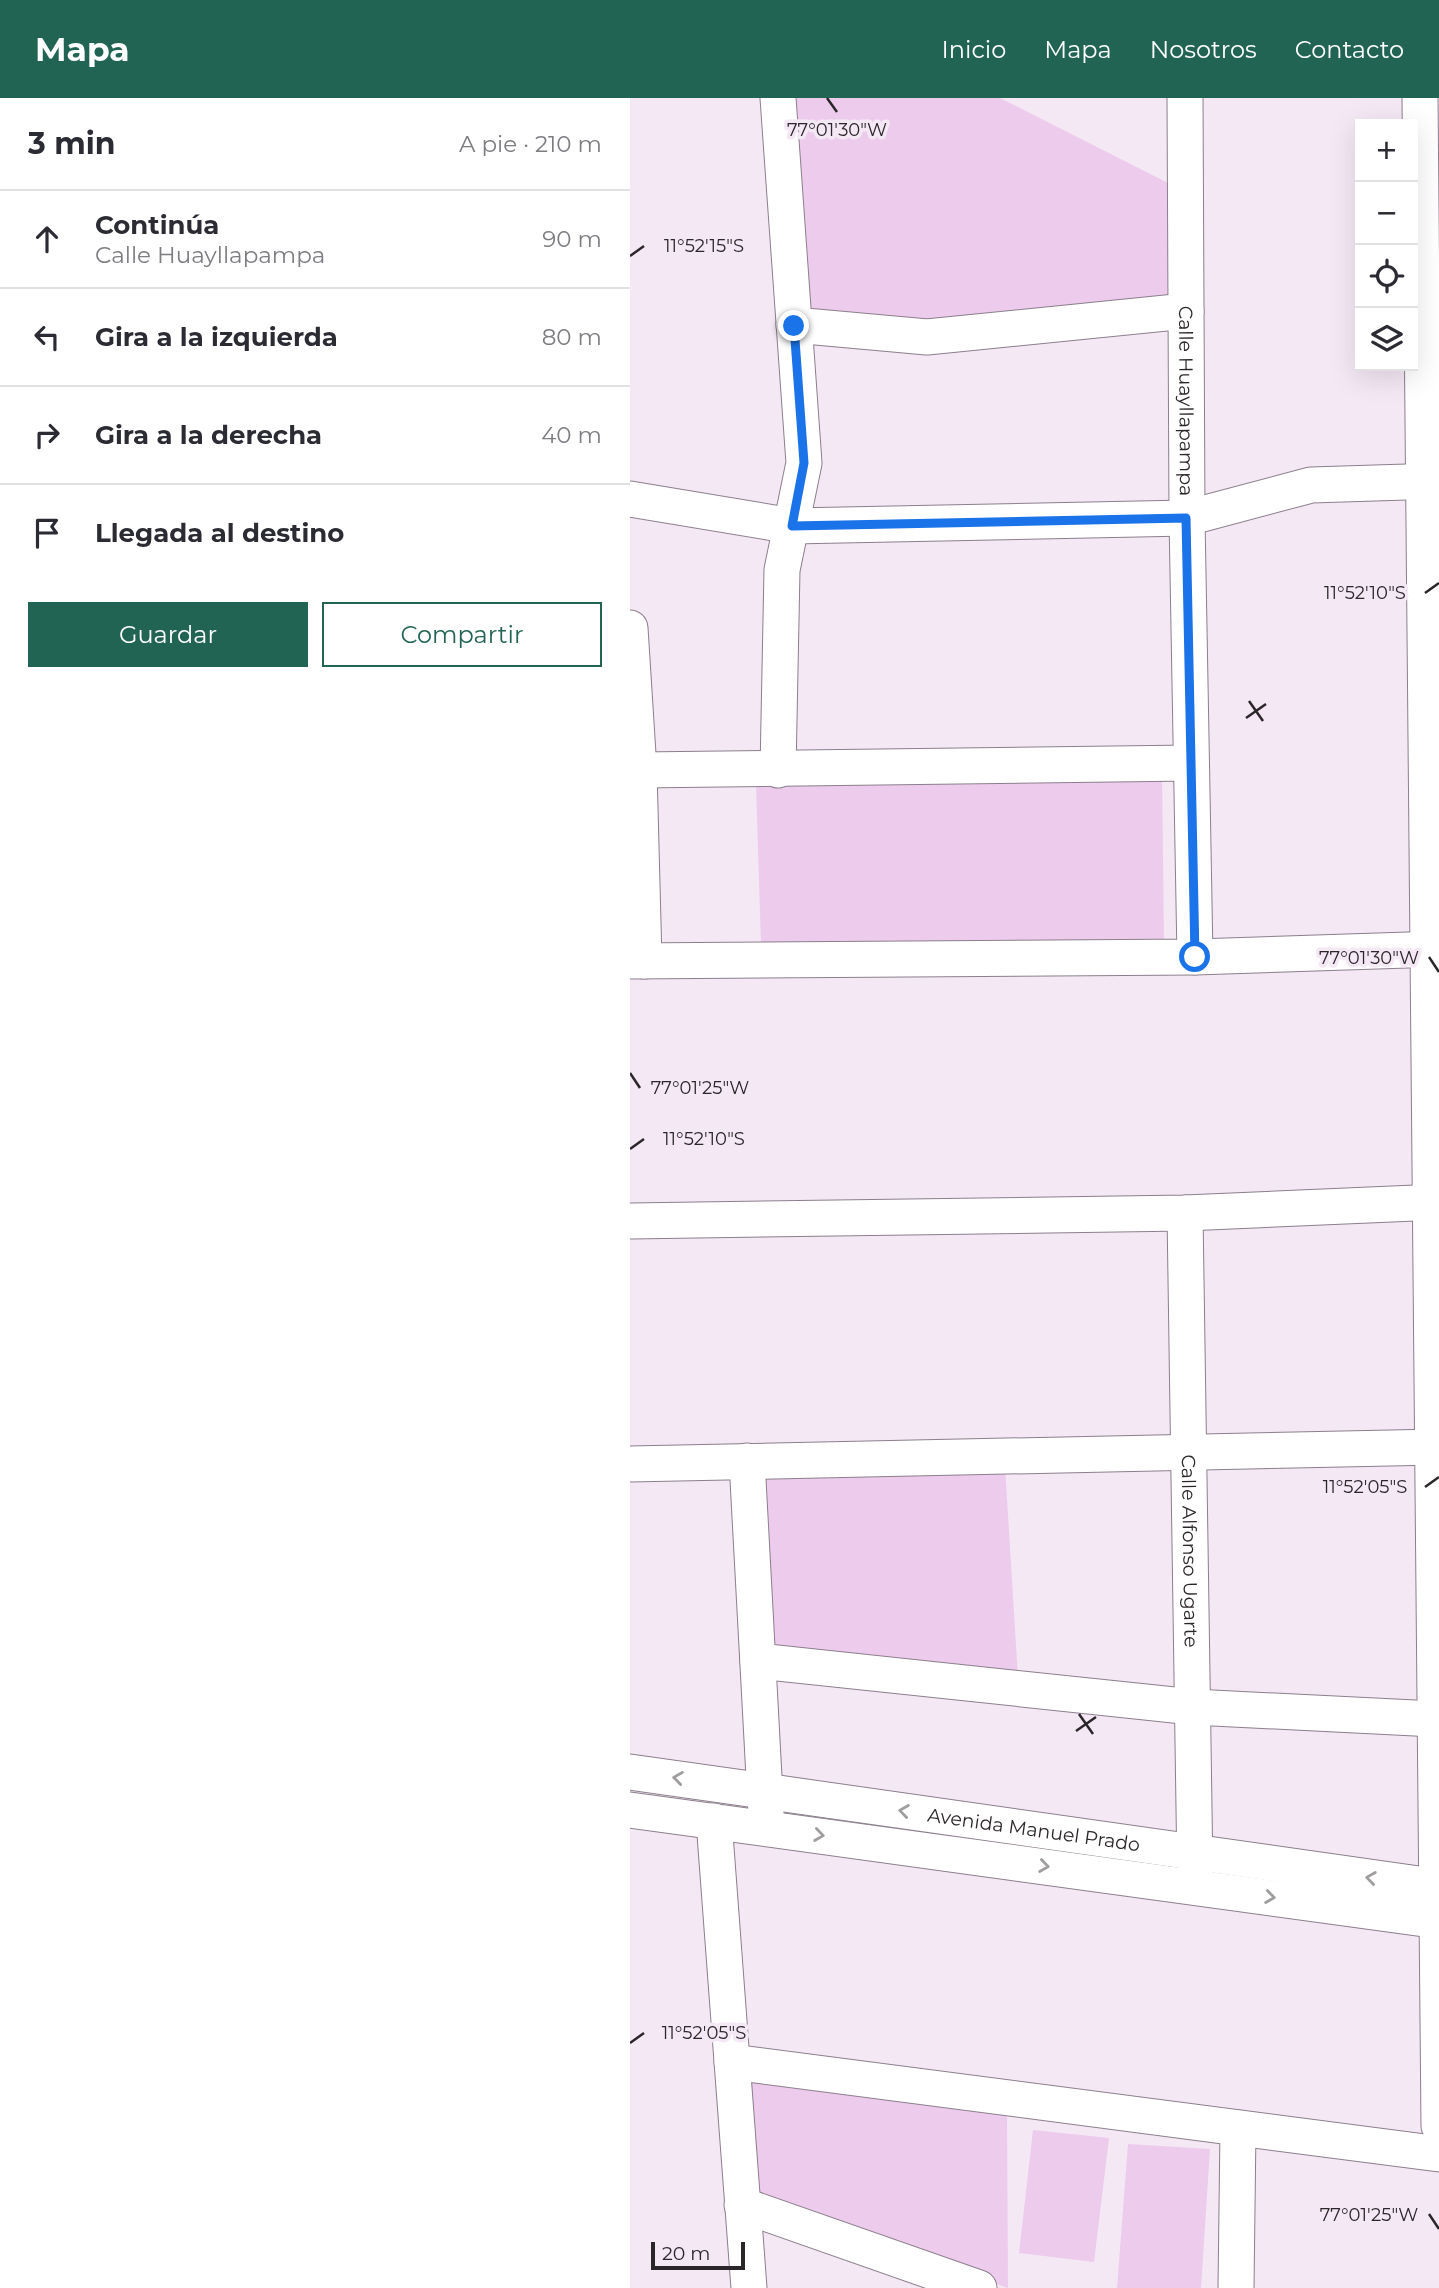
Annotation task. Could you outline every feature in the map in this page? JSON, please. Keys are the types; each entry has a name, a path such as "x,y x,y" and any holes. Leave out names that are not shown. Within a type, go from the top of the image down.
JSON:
{"street":[{"path":"778,98 804,463 782,570 778,770"},
{"name":"Calle Huayllapampa","path":"1185,98 1186,518 1195,957"},
{"path":"1420,98 1431,481 1439,2126"},
{"path":"794,326 927,337 1186,311"},
{"path":"630,499 792,526 1186,518 1311,485 1431,481"},
{"path":"630,628 639,770 637,961 1195,957 1433,949"},
{"path":"639,770 1191,763"},
{"path":"630,1221 1185,1213 1435,1203"},
{"name":"Calle Alfonso Ugarte","path":"1185,1213 1195,1870"},
{"path":"630,1464 1436,1447"},
{"path":"747,1461 767,1828"},
{"path":"758,1661 1192,1707 1435,1719"},
{"name":"Avenida Manuel Prado","path":"630,1772 765,1791 1195,1870"},
{"name":"Avenida Manuel Prado","path":"630,1810 767,1828 1195,1870 1438,1904"},
{"path":"714,1821 749,2288"},
{"path":"732,2062 1439,2154"},
{"path":"1236,2288 1238,2128"},
{"path":"743,2205 979,2288"}],"shaded area":[{"path":"794,98 1000,98 1168,183 1171,297 926,323 811,314"},
{"path":"1162,771 1164,943 761,945 756,785"},
{"path":"1005,1466 1018,1678 771,1652 762,1472"},
{"path":"749,2076 1007,2109 1008,2288 759,2203"},
{"path":"1033,2130 1109,2138 1094,2262 1019,2253"},
{"path":"1128,2144 1210,2149 1201,2288 1117,2288"}],"route":[{"path":"794,326 804,463 792,526 1186,518 1195,957"}]}
